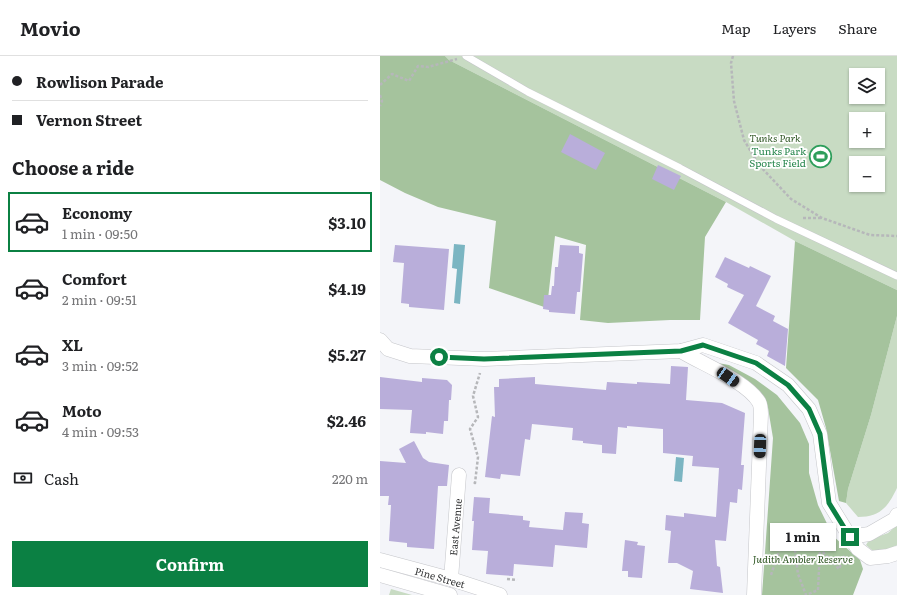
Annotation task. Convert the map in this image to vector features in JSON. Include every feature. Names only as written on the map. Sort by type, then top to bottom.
[{"type":"street","points":[[380,340],[388,349],[410,356],[484,359],[681,351],[703,345],[756,363],[788,385],[809,409],[820,434],[829,503],[858,549],[870,558],[888,556],[897,553]]},
{"type":"street","points":[[681,351],[717,370],[752,393],[760,404],[761,414],[754,591]]},
{"type":"street","name":"East Avenue","points":[[451,579],[459,475]]},
{"type":"street","points":[[850,537],[869,534],[895,519],[897,515]]},
{"type":"street","name":"Pine Street","points":[[380,560],[451,579],[500,595]]},
{"type":"street","name":"Pine Street","points":[[380,575],[450,595]]},
{"type":"lane","points":[[466,56],[528,92],[680,168],[776,219],[897,276]]},
{"type":"path","points":[[380,85],[392,74],[409,81],[418,66],[428,67],[466,56]]},
{"type":"path","points":[[733,56],[731,63],[734,101],[744,140],[759,165],[791,199],[822,218],[870,235],[897,236]]},
{"type":"path","points":[[380,95],[382,101],[380,106]]},
{"type":"path","points":[[475,483],[478,457],[470,429],[478,417],[473,396],[484,359]]},
{"type":"path","points":[[754,591],[771,576],[784,536],[794,535],[798,574],[806,595],[818,590],[820,549],[839,569]]},
{"type":"path","points":[[507,579],[517,580]]},
{"type":"green space","points":[[380,56],[445,56],[449,60],[726,202],[705,237],[700,320],[608,323],[580,320],[586,245],[555,236],[547,308],[489,288],[496,221],[438,207],[405,193],[380,180]]},
{"type":"green space","name":"Tunks Park","points":[[445,56],[897,56],[897,290],[795,241],[726,202],[449,60]]},
{"type":"green space","points":[[795,241],[897,290],[897,316],[871,415],[848,489],[846,503],[839,501],[826,428],[818,400],[786,368]]},
{"type":"green space","points":[[897,316],[897,488],[887,506],[878,513],[866,517],[858,517],[846,503],[848,489],[871,415]]},
{"type":"green space","name":"Judith Ambler Reserve","points":[[712,362],[729,365],[755,379],[777,395],[800,423],[809,444],[809,473],[818,505],[833,536],[860,560],[863,569],[853,595],[762,595],[773,438],[768,408]]},
{"type":"green space","points":[[897,525],[897,545],[891,549],[873,551],[866,545],[869,540],[888,533]]},
{"type":"green space","points":[[391,589],[412,595],[389,595]]},
{"type":"water","points":[[454,244],[465,245],[460,304],[454,303],[457,269],[452,268]]},
{"type":"water","points":[[676,457],[684,458],[682,482],[674,481]]},
{"type":"building","points":[[570,134],[605,153],[596,170],[561,152]]},
{"type":"building","points":[[658,165],[681,176],[674,190],[652,179]]},
{"type":"building","points":[[395,245],[449,249],[444,310],[409,307],[409,304],[401,303],[404,263],[393,262]]},
{"type":"building","points":[[560,245],[579,246],[579,253],[583,254],[580,292],[577,292],[575,314],[549,312],[549,310],[543,309],[544,295],[551,295],[552,286],[554,286],[555,267],[558,267]]},
{"type":"building","points":[[725,257],[749,268],[750,266],[771,276],[756,306],[775,316],[773,321],[788,329],[785,366],[767,356],[769,351],[756,344],[758,340],[728,323],[744,295],[727,287],[728,284],[715,277]]},
{"type":"building","points":[[671,366],[688,367],[686,400],[722,403],[745,413],[741,465],[744,465],[742,490],[738,489],[737,503],[730,502],[726,541],[715,540],[717,566],[720,567],[723,593],[690,589],[693,571],[677,563],[668,563],[671,531],[665,530],[666,515],[684,517],[684,513],[716,517],[719,468],[692,466],[693,456],[663,453],[663,429],[627,426],[627,428],[618,427],[616,454],[602,453],[602,445],[572,440],[573,428],[532,424],[530,440],[525,439],[520,476],[501,474],[500,479],[485,477],[492,416],[495,417],[494,387],[499,387],[499,379],[535,377],[535,384],[606,390],[607,382],[670,384]]},
{"type":"building","points":[[380,377],[422,382],[422,378],[447,380],[452,385],[451,400],[449,400],[448,421],[444,421],[443,434],[426,432],[426,434],[410,433],[412,410],[380,409]]},
{"type":"building","points":[[414,441],[423,458],[429,462],[449,465],[447,486],[438,486],[434,549],[407,547],[407,543],[389,541],[391,505],[388,505],[389,496],[380,496],[380,461],[406,463],[399,449]]},
{"type":"building","points":[[474,497],[490,498],[489,513],[523,516],[523,520],[530,521],[529,527],[563,530],[565,512],[583,513],[582,523],[589,524],[587,548],[555,545],[553,567],[514,564],[513,576],[486,574],[488,551],[472,550]]},
{"type":"building","points":[[625,540],[638,542],[637,545],[645,546],[642,578],[628,577],[628,571],[622,571]]},
{"type":"place","name":"Tunks Park Sports Field","points":[[821,156]]},
{"type":"route","points":[[439,357],[484,359],[681,351],[703,345],[756,363],[788,385],[809,409],[820,434],[829,503],[850,537]]}]
